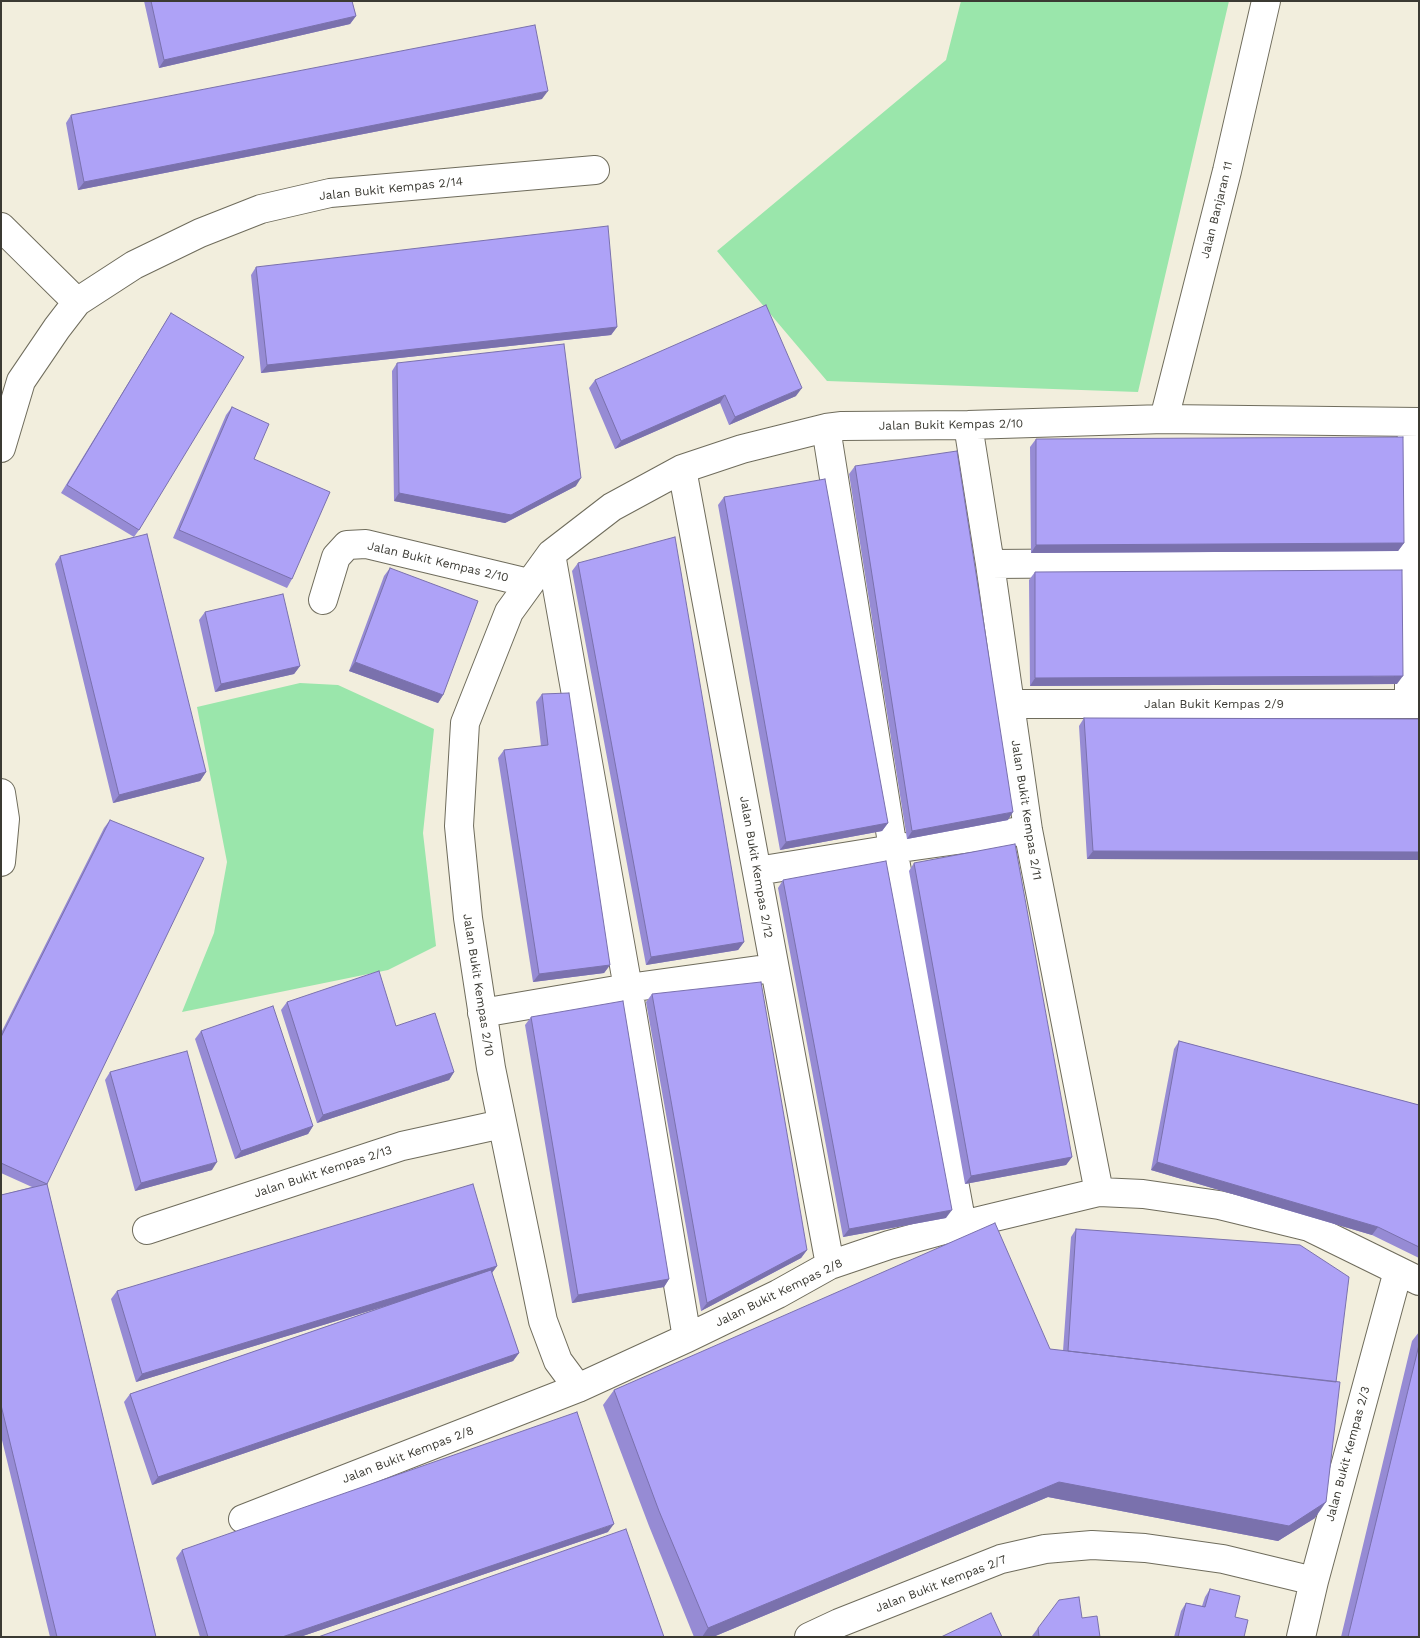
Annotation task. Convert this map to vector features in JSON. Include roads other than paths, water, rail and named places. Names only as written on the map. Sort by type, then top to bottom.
[{"type":"street","name":"Jalan Banjaran 11","points":[[1164,419],[1227,172],[1266,1]]},
{"type":"street","name":"Jalan Bukit Kempas 2/14","points":[[1,448],[21,381],[77,302],[134,265],[200,234],[261,209],[330,193],[596,170]]},
{"type":"street","points":[[1,227],[77,302]]},
{"type":"street","name":"Jalan Bukit Kempas 2/10","points":[[578,1388],[558,1361],[543,1322],[502,1124],[482,1013],[468,918],[459,826],[465,723],[509,612],[551,554],[612,507],[682,469],[742,449],[826,428],[842,426],[968,425],[1164,419],[1416,422]]},
{"type":"street","points":[[1414,704],[1416,422]]},
{"type":"street","name":"Jalan Bukit Kempas 2/11","points":[[968,425],[1028,830],[1099,1192]]},
{"type":"street","points":[[826,428],[893,848],[962,1225]]},
{"type":"street","name":"Jalan Bukit Kempas 2/12","points":[[682,469],[757,871],[773,968],[830,1265]]},
{"type":"street","name":"Jalan Bukit Kempas 2/10","points":[[323,600],[336,557],[347,545],[366,544],[529,583]]},
{"type":"street","points":[[551,554],[688,1338]]},
{"type":"street","points":[[990,564],[1414,561]]},
{"type":"street","name":"Jalan Bukit Kempas 2/9","points":[[1010,704],[1414,704]]},
{"type":"street","points":[[1,793],[5,820],[1,862]]},
{"type":"street","points":[[757,871],[893,848],[1028,830]]},
{"type":"street","points":[[482,1013],[628,988],[773,968]]},
{"type":"street","name":"Jalan Bukit Kempas 2/13","points":[[147,1230],[402,1146],[502,1124]]},
{"type":"street","name":"Jalan Bukit Kempas 2/8","points":[[243,1520],[578,1388],[688,1338],[778,1294],[830,1265],[962,1225],[1099,1192],[1144,1194],[1219,1206],[1309,1227],[1408,1276]]},
{"type":"street","name":"Jalan Bukit Kempas 2/3","points":[[1301,1637],[1314,1581],[1408,1276]]},
{"type":"street","name":"Jalan Bukit Kempas 2/7","points":[[809,1637],[839,1623],[1001,1559],[1045,1549],[1092,1545],[1145,1548],[1223,1559],[1314,1581]]}]
